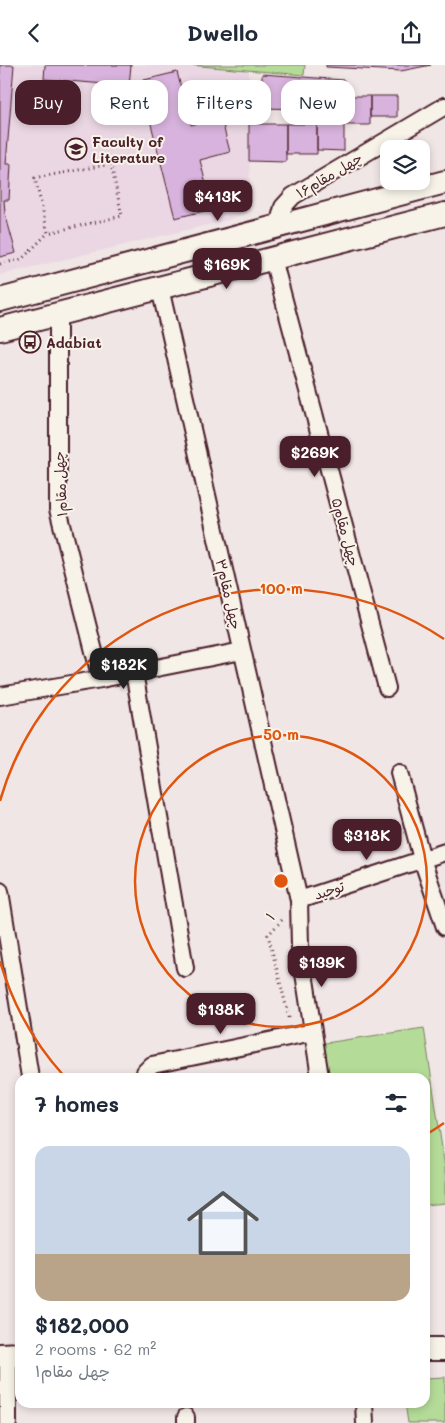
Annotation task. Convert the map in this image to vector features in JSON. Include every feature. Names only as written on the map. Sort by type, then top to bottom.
[{"type":"main road","points":[[445,181],[5,298],[8,327],[445,215]]},
{"type":"main road","points":[[430,1349],[445,1349]]},
{"type":"street","name":"چهل مقام۱۶","points":[[278,226],[283,207],[293,196],[445,106]]},
{"type":"street","name":"چهل مقام۵","points":[[273,259],[387,688]]},
{"type":"street","name":"چهل مقام۳","points":[[160,288],[298,900],[300,947],[319,1073]]},
{"type":"street","name":"چهل مقام۱","points":[[58,314],[58,509],[101,679]]},
{"type":"street","points":[[0,696],[101,679],[242,651]]},
{"type":"street","points":[[134,672],[185,967]]},
{"type":"street","points":[[399,773],[422,859],[445,927]]},
{"type":"street","name":"توحید","points":[[298,900],[445,852]]},
{"type":"street","points":[[0,891],[29,1073]]},
{"type":"street","points":[[146,1073],[152,1065],[313,1032]]},
{"type":"street","points":[[8,1423],[10,1355]]},
{"type":"street","points":[[364,1408],[365,1423]]},
{"type":"path","points":[[0,264],[22,259],[48,233],[122,216],[111,164],[35,178],[48,233]]},
{"type":"path","name":"۱","points":[[294,1036],[268,935],[298,900]]},
{"type":"shaded area","name":"Faculty of Literature","points":[[0,65],[189,65],[249,70],[249,80],[178,80],[178,125],[249,125],[250,211],[228,220],[0,275]]},
{"type":"green space","points":[[189,65],[305,65],[304,75]]},
{"type":"green space","points":[[424,1028],[445,1168],[445,1203],[430,1204],[430,1073],[323,1073],[319,1044]]},
{"type":"green space","points":[[445,1377],[445,1423],[408,1423],[406,1408],[430,1408],[430,1378]]},
{"type":"building","points":[[0,65],[14,65],[6,164],[11,164],[9,200],[4,200],[5,213],[16,253],[0,257]]},
{"type":"building","points":[[45,65],[131,65],[130,80],[91,80],[91,83],[81,82],[81,80],[44,79]]},
{"type":"building","points":[[326,65],[431,65],[401,71],[326,67]]},
{"type":"building","points":[[177,72],[179,80],[178,125],[223,125],[230,152],[200,160],[212,209],[175,218],[151,125],[168,125],[168,80],[144,80]]},
{"type":"building","points":[[262,74],[344,80],[281,80],[281,108],[271,108],[271,80],[262,80]]},
{"type":"building","points":[[355,96],[370,96],[370,125],[355,125]]},
{"type":"building","points":[[370,96],[397,96],[397,117],[370,117]]},
{"type":"building","points":[[249,125],[286,125],[286,162],[249,161]]},
{"type":"building","points":[[286,125],[317,125],[317,154],[286,154]]},
{"type":"building","points":[[317,125],[344,125],[344,151],[317,150]]},
{"type":"place","name":"Faculty of Literature","points":[[76,149]]},
{"type":"place","name":"Adabiat","points":[[30,342]]}]
